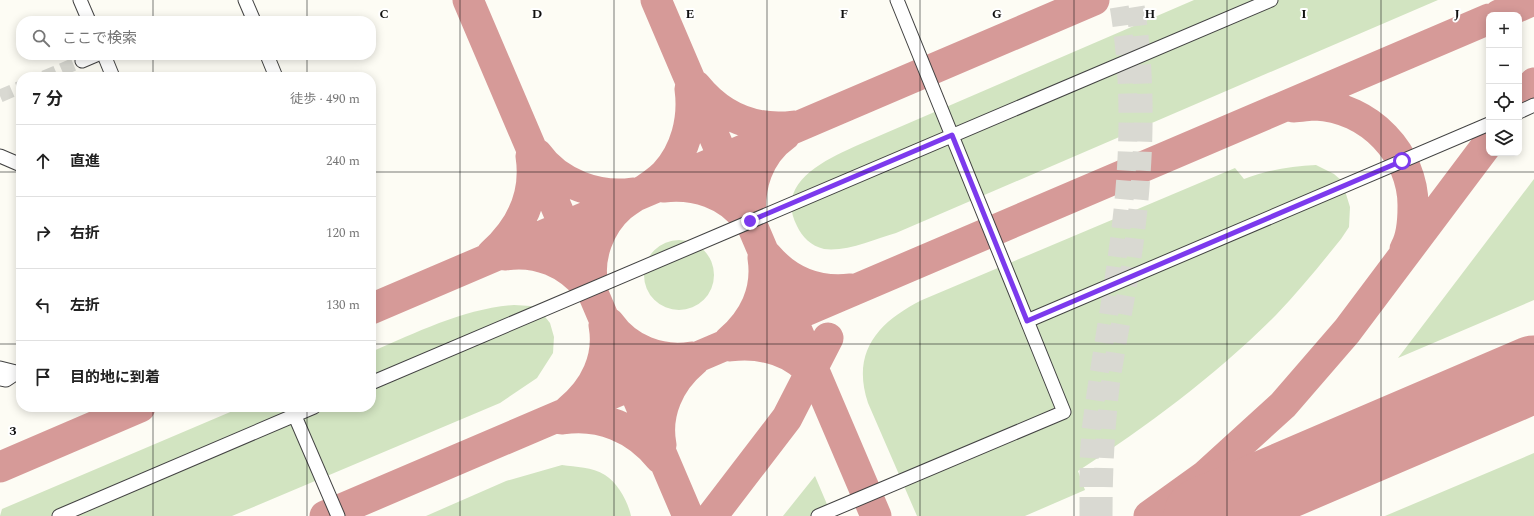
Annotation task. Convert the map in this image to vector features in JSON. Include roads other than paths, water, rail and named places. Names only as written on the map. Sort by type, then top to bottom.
[{"type":"lane","points":[[80,0],[87,16]]},
{"type":"lane","points":[[245,0],[252,16]]},
{"type":"lane","points":[[818,516],[1064,412],[897,0]]},
{"type":"lane","points":[[376,381],[1271,0]]},
{"type":"lane","points":[[106,60],[111,72]]},
{"type":"lane","points":[[269,60],[274,72]]},
{"type":"lane","points":[[1522,111],[1534,105]]},
{"type":"lane","points":[[1027,321],[1486,125]]},
{"type":"lane","points":[[0,156],[16,163]]},
{"type":"lane","points":[[0,368],[16,371]]},
{"type":"lane","points":[[0,379],[6,380],[16,373]]},
{"type":"lane","points":[[59,516],[291,412]]},
{"type":"lane","points":[[293,412],[338,516]]},
{"type":"tunnel","points":[[1089,516],[1089,460],[1091,431],[1117,260],[1126,177],[1128,118],[1126,59],[1118,0]]},
{"type":"tunnel","points":[[1103,516],[1103,484],[1110,387],[1132,254],[1143,147],[1143,88],[1134,0]]},
{"type":"tunnel","points":[[56,72],[82,61]]},
{"type":"tunnel","points":[[0,96],[16,89]]}]
